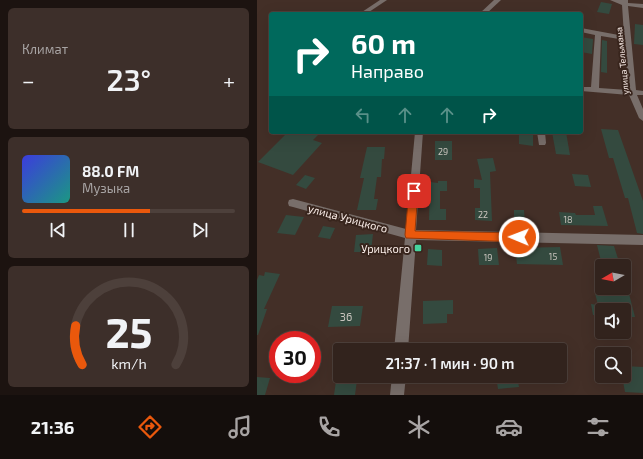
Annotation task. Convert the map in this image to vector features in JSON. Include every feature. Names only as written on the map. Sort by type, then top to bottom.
[{"type":"street","points":[[365,12],[384,0]]},
{"type":"street","points":[[485,12],[498,0]]},
{"type":"street","points":[[613,0],[643,6]]},
{"type":"street","name":"улица Тельмана","points":[[625,2],[632,93],[643,118]]},
{"type":"street","points":[[583,30],[628,39]]},
{"type":"street","points":[[595,90],[598,33]]},
{"type":"street","points":[[583,89],[643,93]]},
{"type":"street","points":[[402,343],[419,134]]},
{"type":"street","points":[[541,134],[542,143]]},
{"type":"street","name":"улица Урицкого","points":[[293,203],[410,235],[643,240]]},
{"type":"street","points":[[397,395],[398,383]]},
{"type":"building","points":[[601,2],[612,4],[609,14],[597,12]]},
{"type":"building","points":[[635,24],[643,25],[643,45],[634,44]]},
{"type":"building","points":[[583,37],[593,39],[592,54],[583,52]]},
{"type":"building","points":[[602,40],[607,41],[607,73],[601,72]]},
{"type":"building","points":[[601,129],[618,130],[643,201],[643,234],[637,233],[628,198],[625,198],[613,158],[609,158]]},
{"type":"building","points":[[286,134],[319,134],[313,140],[322,143],[293,175],[258,162]]},
{"type":"building","points":[[519,134],[533,134],[533,146],[519,144]]},
{"type":"building","points":[[552,134],[566,134],[570,155],[556,154]]},
{"type":"building","points":[[435,141],[452,141],[452,160],[435,160]]},
{"type":"building","points":[[367,147],[385,147],[384,159],[382,159],[381,177],[377,177],[374,199],[378,199],[376,210],[357,210],[364,178],[360,178]]},
{"type":"building","points":[[493,158],[496,171],[490,172],[492,221],[475,220],[475,208],[480,208],[480,188],[474,188],[474,179],[482,180],[477,159]]},
{"type":"building","points":[[572,174],[588,175],[591,187],[575,186]]},
{"type":"building","points":[[305,175],[315,178],[306,189],[296,185]]},
{"type":"building","points":[[438,181],[447,181],[447,191],[440,191],[440,209],[446,209],[446,220],[429,220],[430,182],[438,183]]},
{"type":"building","points":[[593,206],[602,206],[608,226],[561,225],[559,212],[575,213],[576,215],[595,215]]},
{"type":"building","points":[[514,210],[524,210],[525,224],[514,223]]},
{"type":"building","points":[[286,215],[304,217],[295,235],[277,233]]},
{"type":"building","points":[[323,226],[335,228],[330,239],[318,237]]},
{"type":"building","points":[[373,234],[371,252],[354,252],[356,235]]},
{"type":"building","points":[[597,245],[614,246],[618,259],[600,259]]},
{"type":"building","points":[[560,247],[563,265],[517,264],[515,248]]},
{"type":"building","points":[[497,248],[499,265],[479,265],[478,249]]},
{"type":"building","points":[[428,249],[442,250],[442,266],[427,265]]},
{"type":"building","points":[[265,272],[280,274],[264,309],[267,309],[257,335],[257,280],[259,275],[264,276]]},
{"type":"building","points":[[596,295],[629,295],[635,317],[631,317],[631,303],[598,303]]},
{"type":"building","points":[[453,300],[453,314],[447,314],[447,323],[423,324],[423,301]]},
{"type":"building","points":[[591,304],[595,305],[595,315],[593,315]]},
{"type":"building","points":[[332,306],[363,306],[360,326],[328,327]]},
{"type":"building","points":[[631,366],[643,367],[643,393],[625,392],[623,383],[631,383]]},
{"type":"building","points":[[257,377],[269,378],[265,395],[257,395]]},
{"type":"building","points":[[336,383],[357,383],[355,395],[334,395]]},
{"type":"building","points":[[497,383],[518,383],[519,387],[498,389]]},
{"type":"place","name":"Урицкого","points":[[418,248]]},
{"type":"route","points":[[414,191],[410,235],[519,237]]}]
